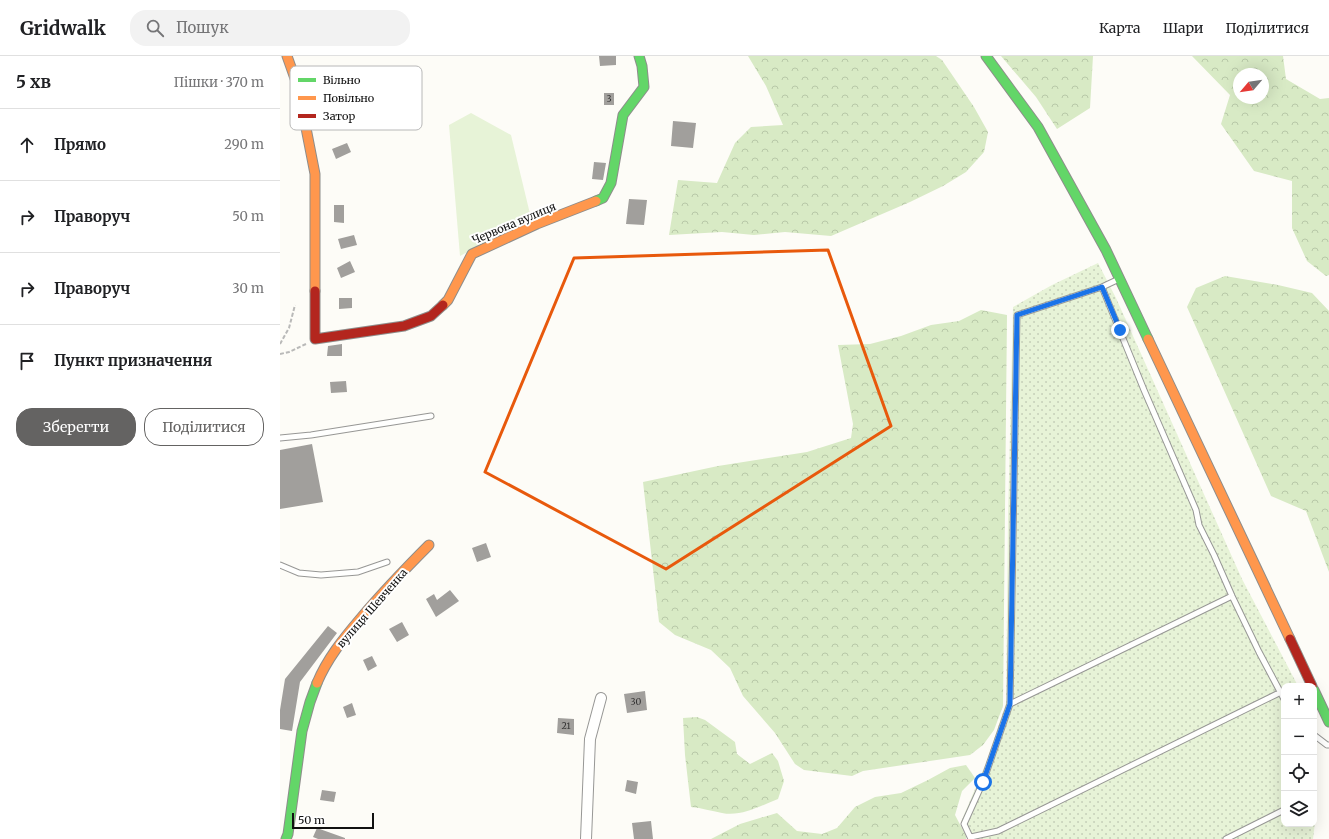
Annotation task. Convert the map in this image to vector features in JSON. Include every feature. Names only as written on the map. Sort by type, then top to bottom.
[{"type":"street","points":[[288,56],[291,66]]},
{"type":"street","name":"Червона вулиця","points":[[315,338],[404,326],[431,316],[448,300],[472,254],[537,224],[589,205],[603,198],[611,183],[623,115],[644,87],[642,66],[639,56]]},
{"type":"street","points":[[986,56],[1038,127],[1106,250],[1311,683]]},
{"type":"street","points":[[306,130],[315,174],[315,338]]},
{"type":"street","name":"вулиця Шевченка","points":[[286,839],[288,834],[302,731],[310,702],[321,674],[345,637],[386,588],[429,545]]},
{"type":"street","points":[[1317,696],[1329,722]]},
{"type":"street","points":[[586,839],[590,739],[601,698]]},
{"type":"lane","points":[[1120,279],[1102,287],[1017,315],[1010,704],[983,782],[964,824],[971,838],[998,831],[1277,694]]},
{"type":"lane","points":[[1102,287],[1144,390],[1196,510],[1199,525],[1232,596],[1281,693]]},
{"type":"lane","points":[[280,438],[311,435],[431,416]]},
{"type":"lane","points":[[280,565],[299,573],[321,576],[358,572],[387,562]]},
{"type":"lane","points":[[1010,704],[1232,596]]},
{"type":"lane","points":[[1317,737],[1329,745]]},
{"type":"lane","points":[[1226,839],[1281,812]]},
{"type":"path","points":[[280,344],[289,328],[295,306]]},
{"type":"path","points":[[280,354],[289,352],[315,338]]},
{"type":"highlighted area","points":[[828,250],[891,426],[666,569],[485,472],[574,258]]},
{"type":"green space","points":[[748,56],[936,56],[942,60],[974,107],[988,132],[984,152],[966,172],[943,186],[831,236],[785,232],[754,235],[722,232],[669,235],[678,180],[717,183],[735,143],[751,127],[783,125],[766,86]]},
{"type":"green space","points":[[1001,56],[1093,56],[1090,108],[1057,129],[1036,97]]},
{"type":"green space","points":[[1192,56],[1283,56],[1286,79],[1320,99],[1329,98],[1329,275],[1326,276],[1307,261],[1292,228],[1292,181],[1254,171],[1221,124],[1230,95]]},
{"type":"green space","points":[[471,113],[511,135],[531,218],[460,256],[449,125]]},
{"type":"green space","points":[[1098,263],[1116,298],[1242,579],[1296,683],[1281,683],[1281,827],[1314,827],[1313,839],[969,839],[961,822],[986,763],[1006,703],[1008,516],[1013,307],[1052,285]]},
{"type":"green space","points":[[1225,276],[1278,285],[1312,293],[1329,311],[1329,572],[1306,511],[1271,496],[1187,307],[1196,288]]},
{"type":"green space","points":[[981,310],[1007,315],[1003,706],[994,730],[983,745],[970,755],[863,771],[852,776],[804,770],[795,764],[775,733],[743,696],[730,668],[711,650],[675,635],[659,622],[643,482],[718,466],[807,452],[851,438],[853,424],[838,345],[870,344],[901,336],[931,325],[959,321]]},
{"type":"green space","points":[[697,717],[705,720],[735,742],[737,754],[750,764],[772,753],[778,761],[784,781],[778,799],[750,810],[729,814],[691,807],[685,755],[683,718]]},
{"type":"green space","points":[[966,765],[975,778],[962,791],[955,815],[966,836],[966,839],[711,839],[740,824],[777,813],[797,831],[822,834],[837,828],[855,807],[875,797],[901,793],[950,768]]},
{"type":"building","points":[[599,56],[616,56],[616,65],[600,66]]},
{"type":"building","points":[[604,93],[614,93],[614,105],[604,105]]},
{"type":"building","points":[[673,121],[696,123],[693,148],[671,146]]},
{"type":"building","points":[[347,143],[351,152],[336,159],[332,149]]},
{"type":"building","points":[[594,162],[606,163],[603,180],[592,179]]},
{"type":"building","points":[[629,199],[647,200],[644,225],[626,224]]},
{"type":"building","points":[[334,205],[344,205],[344,223],[334,222]]},
{"type":"building","points":[[354,235],[357,245],[341,249],[338,239]]},
{"type":"building","points":[[350,261],[355,272],[341,278],[337,268]]},
{"type":"building","points":[[339,298],[352,298],[352,308],[339,309]]},
{"type":"building","points":[[342,344],[342,356],[327,356],[328,346]]},
{"type":"building","points":[[346,381],[347,392],[331,393],[330,382]]},
{"type":"building","points":[[312,444],[323,502],[280,509],[280,450]]},
{"type":"building","points":[[486,543],[491,557],[477,562],[472,548]]},
{"type":"building","points":[[450,590],[459,601],[436,617],[426,599],[434,594],[437,600]]},
{"type":"building","points":[[402,622],[409,635],[397,642],[389,629]]},
{"type":"building","points":[[328,626],[337,633],[300,682],[292,731],[280,729],[280,710],[285,679]]},
{"type":"building","points":[[372,656],[377,666],[368,671],[363,660]]},
{"type":"building","points":[[645,691],[647,710],[627,713],[624,694]]},
{"type":"building","points":[[352,703],[356,715],[347,718],[343,707]]},
{"type":"building","points":[[558,718],[574,719],[574,735],[557,733]]},
{"type":"building","points":[[627,780],[638,782],[636,794],[625,791]]},
{"type":"building","points":[[322,790],[336,792],[334,802],[320,800]]},
{"type":"building","points":[[651,821],[653,839],[634,839],[632,823]]},
{"type":"building","points":[[317,828],[345,839],[318,839],[313,837]]},
{"type":"traffic: fast","points":[[596,201],[603,198],[611,183],[623,115],[644,87],[642,66],[639,56]]},
{"type":"traffic: fast","points":[[986,56],[1038,127],[1106,250],[1148,339]]},
{"type":"traffic: fast","points":[[286,839],[288,834],[302,731],[317,683]]},
{"type":"traffic: fast","points":[[1317,696],[1329,722]]},
{"type":"traffic: slow","points":[[287,56],[291,66]]},
{"type":"traffic: slow","points":[[306,130],[315,174],[315,291]]},
{"type":"traffic: slow","points":[[443,305],[448,300],[472,254],[537,224],[596,201]]},
{"type":"traffic: slow","points":[[1148,339],[1290,639]]},
{"type":"traffic: slow","points":[[317,683],[331,657],[368,609],[429,545]]},
{"type":"traffic: jam","points":[[315,291],[315,339],[404,326],[431,316],[443,305]]},
{"type":"traffic: jam","points":[[1290,639],[1311,683]]},
{"type":"route","points":[[983,782],[1010,704],[1017,315],[1102,287],[1120,330]]}]
